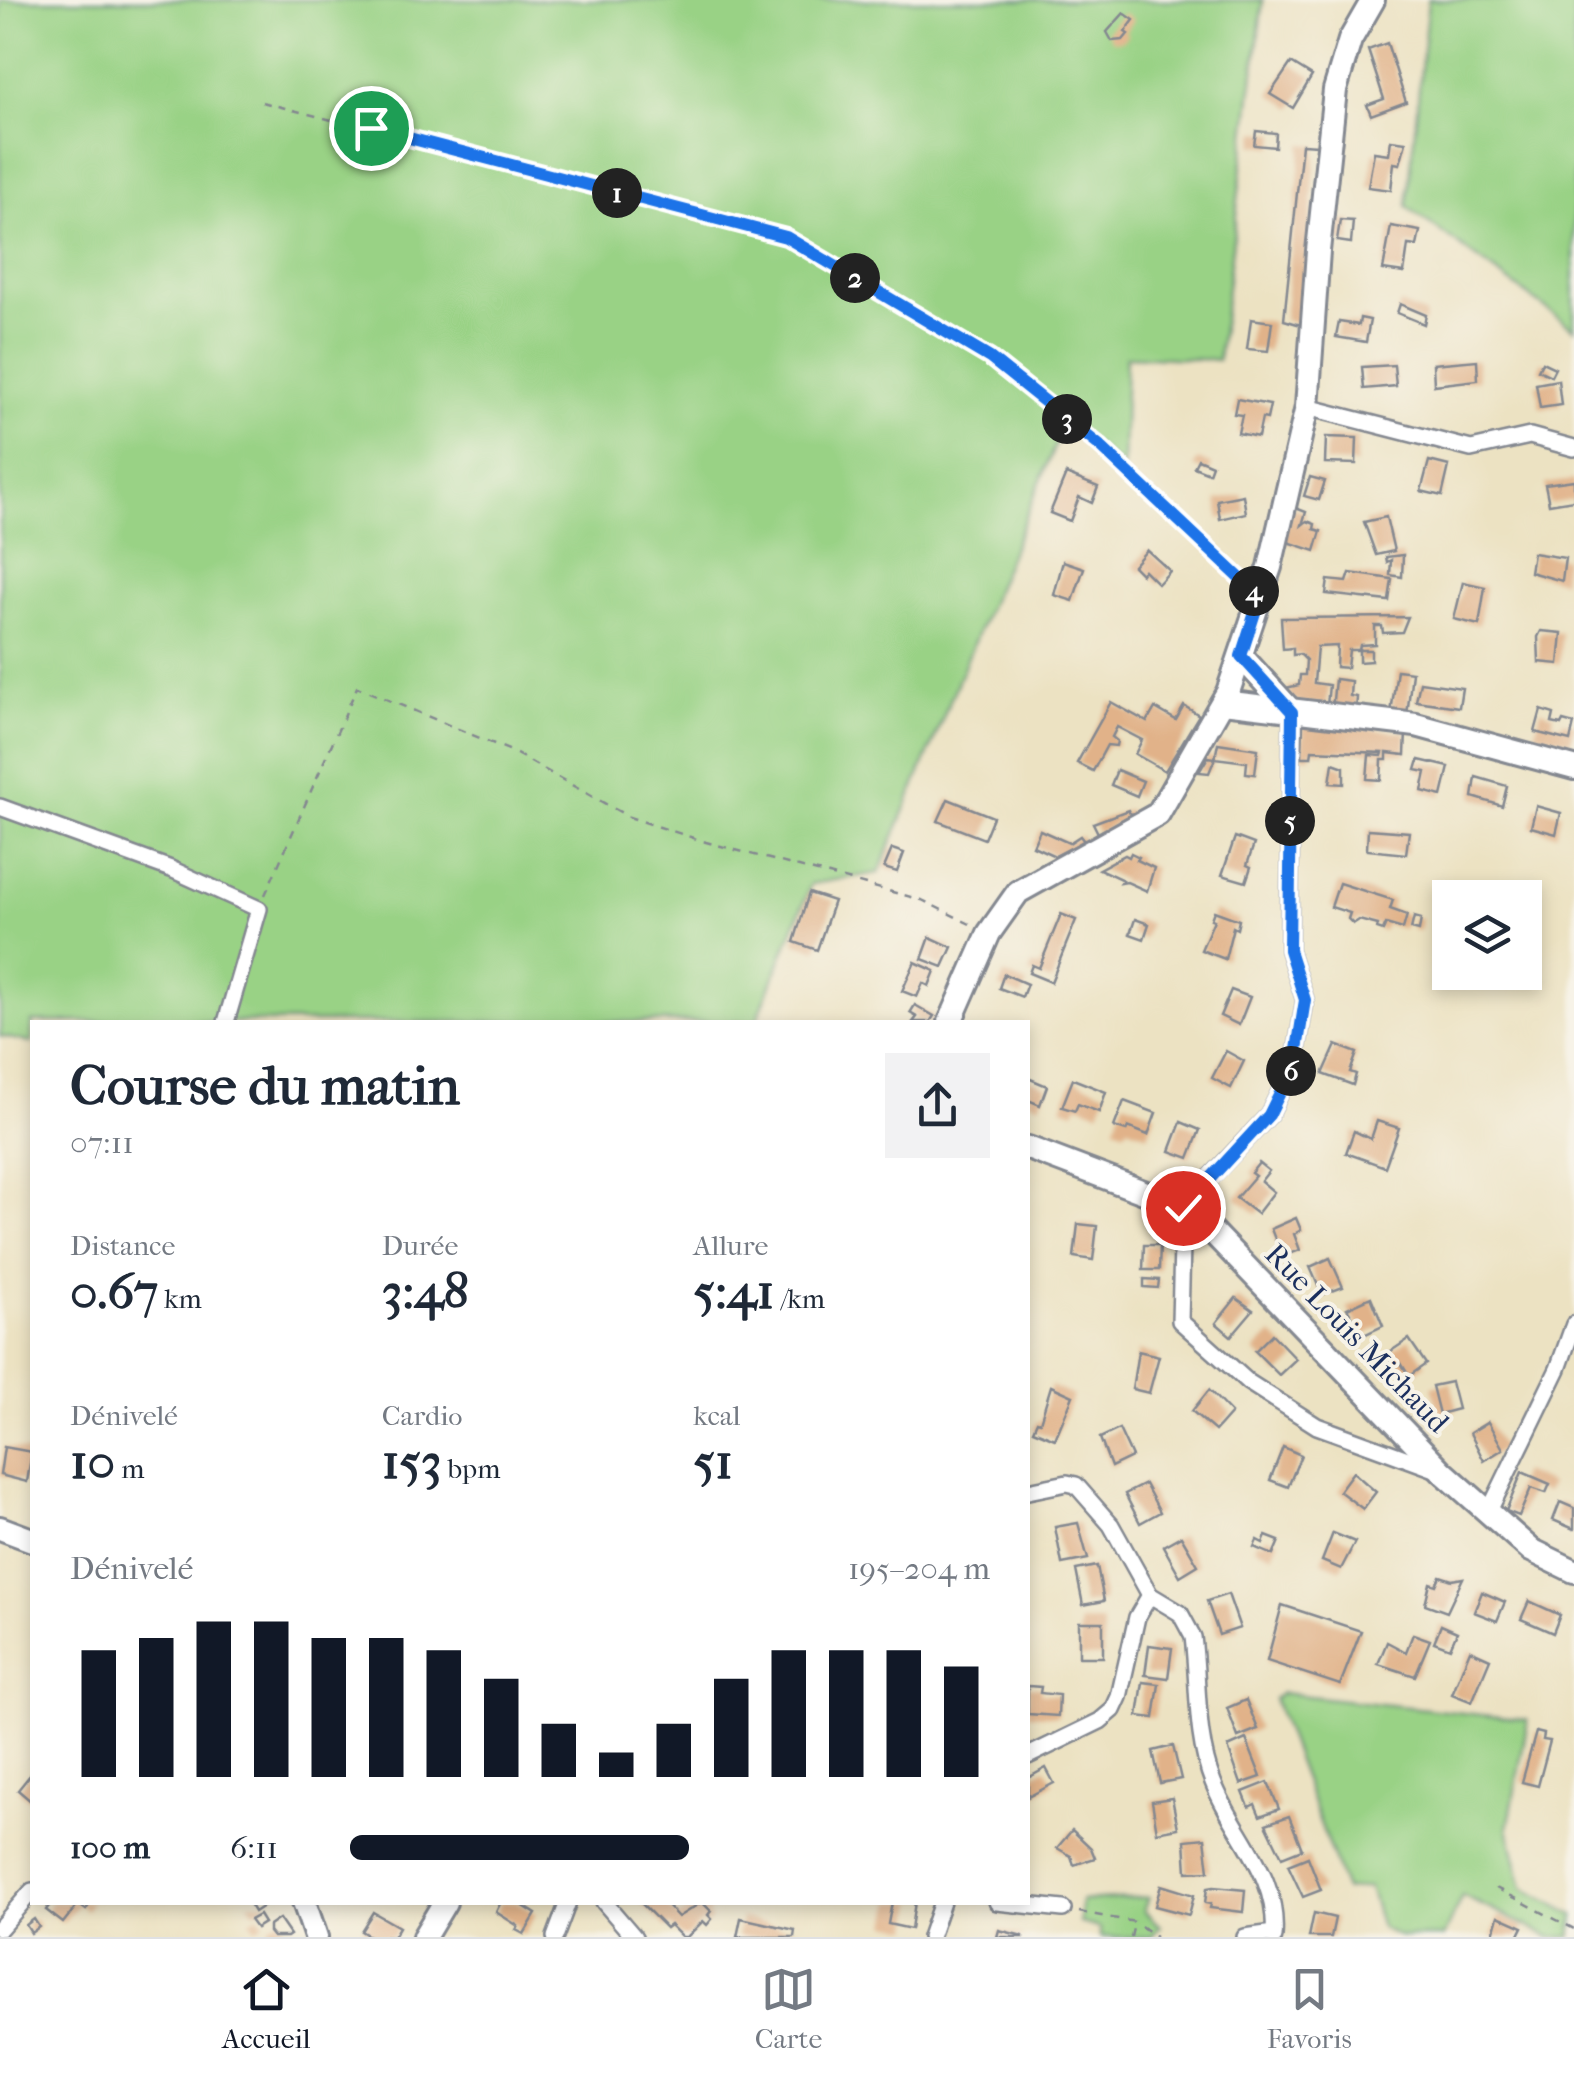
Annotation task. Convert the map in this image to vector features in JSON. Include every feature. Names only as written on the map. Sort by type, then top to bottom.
[{"type":"street","points":[[951,1020],[990,933],[1018,892],[1158,814],[1222,702],[1270,567],[1308,407],[1318,250],[1335,90],[1350,40],[1373,0]]},
{"type":"street","points":[[1308,407],[1471,449],[1530,436],[1574,448]]},
{"type":"street","points":[[1241,656],[1292,712],[1289,950],[1305,1000],[1295,1062],[1269,1115],[1183,1208],[1180,1322],[1248,1382],[1318,1426],[1443,1472]]},
{"type":"street","points":[[1222,702],[1416,725],[1574,768]]},
{"type":"street","points":[[0,806],[172,870],[259,909],[227,1020]]},
{"type":"street","name":"Rue Louis Michaud","points":[[1030,1149],[1198,1217],[1443,1472],[1531,1550],[1574,1571]]},
{"type":"street","points":[[1488,1513],[1558,1369],[1574,1324]]},
{"type":"street","points":[[1030,1490],[1067,1483],[1086,1493],[1110,1525],[1150,1595],[1180,1613],[1193,1637],[1202,1736],[1212,1781],[1270,1887],[1274,1935],[1246,1937]]},
{"type":"street","points":[[0,1528],[30,1539]]},
{"type":"street","points":[[1030,1755],[1100,1721],[1113,1710],[1138,1617],[1150,1595]]},
{"type":"street","points":[[16,1937],[3,1925],[30,1892]]},
{"type":"street","points":[[305,1905],[316,1937]]},
{"type":"street","points":[[424,1937],[443,1905]]},
{"type":"street","points":[[556,1937],[567,1905]]},
{"type":"street","points":[[607,1905],[634,1937]]},
{"type":"street","points":[[930,1937],[941,1905]]},
{"type":"street","points":[[1025,1905],[1063,1909]]},
{"type":"path","points":[[262,102],[786,237],[990,358],[1100,446],[1260,597]]},
{"type":"path","points":[[259,909],[357,688],[511,750],[629,817],[706,842],[922,900],[990,933]]},
{"type":"path","points":[[1496,1888],[1574,1929]]},
{"type":"path","points":[[1063,1909],[1134,1922],[1156,1937]]},
{"type":"path","points":[[1131,1937],[1134,1922]]},
{"type":"green space","points":[[0,0],[1263,0],[1218,360],[1126,356],[1123,467],[1065,421],[879,873],[811,884],[757,1020],[30,1020],[30,1043],[0,1036]]},
{"type":"green space","points":[[1428,0],[1574,0],[1574,329],[1407,207]]},
{"type":"green space","points":[[1281,1693],[1528,1720],[1508,1828],[1523,1888],[1574,1915],[1571,1937],[1550,1937],[1462,1896],[1443,1937],[1401,1937],[1381,1928],[1369,1887],[1345,1890],[1274,1699]]},
{"type":"green space","points":[[1149,1897],[1144,1911],[1160,1926],[1151,1937],[1100,1937],[1100,1928],[1080,1923],[1081,1901]]},
{"type":"building","points":[[1124,13],[1134,20],[1125,32],[1128,34],[1123,40],[1112,41],[1107,32]]},
{"type":"building","points":[[1387,43],[1406,102],[1371,115],[1367,105],[1384,99],[1368,50]]},
{"type":"building","points":[[1291,63],[1312,76],[1293,108],[1270,94]]},
{"type":"building","points":[[1256,131],[1276,133],[1275,147],[1254,145]]},
{"type":"building","points":[[1391,140],[1406,142],[1400,164],[1394,163],[1391,190],[1368,187],[1374,152],[1389,154]]},
{"type":"building","points":[[1302,144],[1317,145],[1301,325],[1284,320]]},
{"type":"building","points":[[1340,220],[1353,221],[1351,243],[1337,241]]},
{"type":"building","points":[[1391,226],[1420,231],[1417,246],[1408,245],[1404,273],[1383,270]]},
{"type":"building","points":[[1400,304],[1426,315],[1424,324],[1397,313]]},
{"type":"building","points":[[1360,318],[1370,320],[1366,342],[1336,337],[1339,322],[1359,325]]},
{"type":"building","points":[[1251,319],[1272,322],[1268,351],[1247,349]]},
{"type":"building","points":[[1477,360],[1478,380],[1434,385],[1433,364]]},
{"type":"building","points":[[1542,362],[1555,368],[1551,376],[1538,370]]},
{"type":"building","points":[[1394,365],[1396,386],[1364,389],[1362,367]]},
{"type":"building","points":[[1558,380],[1561,405],[1540,408],[1536,384]]},
{"type":"building","points":[[1237,399],[1270,405],[1258,437],[1238,433],[1242,415],[1234,414]]},
{"type":"building","points":[[1326,437],[1357,438],[1356,464],[1325,463]]},
{"type":"building","points":[[1198,459],[1212,465],[1209,473],[1194,467]]},
{"type":"building","points":[[1429,461],[1449,466],[1442,496],[1421,491]]},
{"type":"building","points":[[1066,474],[1098,487],[1092,503],[1079,497],[1070,521],[1050,513]]},
{"type":"building","points":[[1310,477],[1325,481],[1319,500],[1304,496]]},
{"type":"building","points":[[1574,480],[1574,500],[1549,504],[1545,484]]},
{"type":"building","points":[[1243,495],[1246,513],[1220,519],[1217,500]]},
{"type":"building","points":[[1293,507],[1306,512],[1302,525],[1307,521],[1321,531],[1315,551],[1282,540]]},
{"type":"building","points":[[1386,517],[1394,551],[1376,555],[1364,522]]},
{"type":"building","points":[[1147,550],[1170,571],[1158,584],[1144,570],[1141,574],[1133,566]]},
{"type":"building","points":[[1533,553],[1565,558],[1562,581],[1530,572]]},
{"type":"building","points":[[1403,555],[1402,577],[1390,575],[1391,560],[1387,562],[1386,557]]},
{"type":"building","points":[[1063,561],[1084,568],[1073,601],[1054,595]]},
{"type":"building","points":[[1350,573],[1392,579],[1389,601],[1326,594],[1328,580],[1347,582]]},
{"type":"building","points":[[1463,582],[1485,587],[1479,625],[1454,619]]},
{"type":"building","points":[[1408,617],[1402,632],[1383,633],[1382,626],[1375,626],[1375,644],[1349,650],[1347,668],[1336,667],[1337,646],[1317,647],[1314,683],[1329,685],[1327,705],[1299,703],[1288,696],[1291,693],[1286,688],[1299,685],[1300,675],[1305,675],[1306,660],[1300,654],[1293,655],[1293,648],[1283,649],[1281,618]]},
{"type":"building","points":[[1541,631],[1562,633],[1559,664],[1539,662]]},
{"type":"building","points":[[1359,650],[1371,650],[1371,661],[1359,662]]},
{"type":"building","points":[[1397,670],[1412,672],[1407,716],[1391,713]]},
{"type":"building","points":[[1335,679],[1351,681],[1350,696],[1357,697],[1356,711],[1332,711]]},
{"type":"building","points":[[1420,682],[1462,688],[1459,707],[1416,701]]},
{"type":"building","points":[[1111,702],[1147,722],[1155,708],[1176,720],[1184,706],[1199,715],[1165,771],[1135,754],[1142,740],[1117,727],[1112,737],[1116,746],[1107,745],[1093,771],[1077,763]]},
{"type":"building","points":[[1541,710],[1554,714],[1552,723],[1574,724],[1570,741],[1535,732]]},
{"type":"building","points":[[1303,724],[1406,732],[1405,755],[1387,753],[1387,760],[1382,760],[1381,780],[1367,779],[1369,755],[1383,753],[1312,750],[1311,757],[1302,757]]},
{"type":"building","points":[[1218,743],[1258,749],[1255,774],[1246,773],[1247,762],[1215,758]]},
{"type":"building","points":[[1208,757],[1215,758],[1209,773],[1199,772]]},
{"type":"building","points":[[1419,760],[1449,767],[1442,796],[1422,791],[1426,772],[1416,770]]},
{"type":"building","points":[[1333,763],[1344,767],[1344,784],[1330,783]]},
{"type":"building","points":[[1117,770],[1143,781],[1137,796],[1111,785]]},
{"type":"building","points":[[1476,777],[1507,786],[1502,806],[1473,797]]},
{"type":"building","points":[[948,799],[993,817],[984,839],[938,821]]},
{"type":"building","points":[[1536,806],[1561,813],[1556,834],[1531,827]]},
{"type":"building","points":[[1128,810],[1131,816],[1098,833],[1093,823]]},
{"type":"building","points":[[1368,829],[1409,832],[1406,854],[1367,850]]},
{"type":"building","points":[[1040,830],[1069,843],[1080,836],[1084,841],[1055,856],[1033,846]]},
{"type":"building","points":[[1235,837],[1254,844],[1246,882],[1222,875]]},
{"type":"building","points":[[892,849],[904,853],[897,872],[884,868]]},
{"type":"building","points":[[1131,853],[1154,868],[1147,891],[1121,883],[1123,880],[1099,869]]},
{"type":"building","points":[[1339,883],[1393,900],[1390,909],[1407,915],[1403,929],[1386,924],[1383,931],[1377,929],[1378,925],[1359,920],[1353,924],[1348,919],[1350,913],[1331,907]]},
{"type":"building","points":[[809,893],[834,901],[817,950],[794,942]]},
{"type":"building","points":[[1214,911],[1239,920],[1237,929],[1233,927],[1225,959],[1201,950]]},
{"type":"building","points":[[1061,914],[1076,920],[1051,982],[1029,973],[1032,965],[1039,968]]},
{"type":"building","points":[[1414,917],[1421,919],[1419,931],[1411,929]]},
{"type":"building","points":[[1135,919],[1149,924],[1144,939],[1130,934]]},
{"type":"building","points":[[930,937],[952,947],[943,967],[922,959]]},
{"type":"building","points":[[915,962],[935,971],[929,986],[923,983],[917,997],[902,991]]},
{"type":"building","points":[[1004,974],[1027,984],[1022,997],[999,988]]},
{"type":"building","points":[[1231,990],[1250,997],[1239,1025],[1220,1016]]},
{"type":"building","points":[[915,1005],[934,1016],[931,1020],[915,1020],[917,1017],[910,1013]]},
{"type":"building","points":[[1336,1045],[1357,1053],[1350,1072],[1356,1074],[1353,1085],[1323,1074]]},
{"type":"building","points":[[1226,1051],[1244,1061],[1231,1088],[1212,1078]]},
{"type":"building","points":[[1030,1079],[1047,1086],[1040,1105],[1030,1101]]},
{"type":"building","points":[[1073,1079],[1106,1092],[1099,1112],[1078,1104],[1075,1111],[1062,1107]]},
{"type":"building","points":[[1124,1101],[1156,1113],[1148,1135],[1128,1127],[1126,1131],[1114,1127]]},
{"type":"building","points":[[1377,1121],[1399,1128],[1385,1167],[1346,1153],[1354,1131],[1371,1139]]},
{"type":"building","points":[[1181,1122],[1200,1130],[1189,1158],[1170,1151]]},
{"type":"building","points":[[1259,1163],[1269,1171],[1261,1181],[1274,1192],[1257,1214],[1236,1198],[1255,1176],[1251,1173]]},
{"type":"building","points":[[1296,1218],[1301,1230],[1294,1234],[1300,1250],[1282,1257],[1271,1229]]},
{"type":"building","points":[[1078,1224],[1097,1226],[1093,1260],[1074,1257]]},
{"type":"building","points":[[1144,1245],[1160,1245],[1159,1270],[1143,1270]]},
{"type":"building","points":[[1330,1258],[1343,1287],[1322,1295],[1310,1267]]},
{"type":"building","points":[[1144,1279],[1159,1280],[1158,1288],[1144,1287]]},
{"type":"building","points":[[1371,1297],[1383,1326],[1364,1335],[1347,1308]]},
{"type":"building","points":[[1236,1298],[1253,1310],[1231,1336],[1216,1323]]},
{"type":"building","points":[[1272,1334],[1296,1359],[1279,1375],[1255,1351]]},
{"type":"building","points":[[1409,1339],[1426,1364],[1409,1376],[1401,1363],[1393,1368],[1385,1355]]},
{"type":"building","points":[[1138,1351],[1159,1356],[1149,1393],[1132,1389]]},
{"type":"building","points":[[1451,1382],[1458,1409],[1439,1414],[1432,1386]]},
{"type":"building","points":[[1051,1386],[1073,1396],[1055,1439],[1033,1430],[1040,1422]]},
{"type":"building","points":[[1209,1390],[1231,1413],[1215,1431],[1192,1411]]},
{"type":"building","points":[[1488,1422],[1503,1449],[1484,1461],[1470,1433]]},
{"type":"building","points":[[1119,1429],[1132,1457],[1111,1467],[1100,1438]]},
{"type":"building","points":[[4,1447],[30,1452],[27,1482],[0,1475]]},
{"type":"building","points":[[1283,1447],[1301,1455],[1288,1487],[1270,1480]]},
{"type":"building","points":[[1353,1472],[1376,1492],[1363,1509],[1339,1491]]},
{"type":"building","points":[[1522,1472],[1550,1484],[1546,1493],[1531,1488],[1519,1516],[1506,1511]]},
{"type":"building","points":[[1145,1484],[1160,1512],[1140,1523],[1125,1494]]},
{"type":"building","points":[[1560,1502],[1574,1508],[1574,1529],[1553,1520]]},
{"type":"building","points":[[1078,1523],[1088,1559],[1062,1564],[1055,1527]]},
{"type":"building","points":[[1333,1533],[1355,1542],[1341,1569],[1322,1561]]},
{"type":"building","points":[[1181,1536],[1198,1565],[1180,1576],[1163,1546]]},
{"type":"building","points":[[1266,1536],[1279,1541],[1273,1555],[1254,1547],[1257,1540],[1263,1543]]},
{"type":"building","points":[[1097,1566],[1104,1601],[1083,1605],[1076,1570]]},
{"type":"building","points":[[1440,1576],[1463,1578],[1447,1612],[1425,1604],[1430,1583],[1436,1585]]},
{"type":"building","points":[[1482,1592],[1505,1602],[1497,1621],[1474,1612]]},
{"type":"building","points":[[1228,1594],[1240,1628],[1219,1635],[1207,1601]]},
{"type":"building","points":[[1529,1601],[1560,1615],[1553,1633],[1521,1619]]},
{"type":"building","points":[[1282,1605],[1361,1631],[1340,1685],[1267,1661]]},
{"type":"building","points":[[1079,1622],[1103,1622],[1103,1657],[1079,1657]]},
{"type":"building","points":[[1441,1625],[1457,1632],[1450,1648],[1434,1642]]},
{"type":"building","points":[[1413,1634],[1430,1640],[1415,1676],[1378,1664],[1387,1642],[1406,1652]]},
{"type":"building","points":[[1149,1645],[1172,1648],[1168,1678],[1145,1675]]},
{"type":"building","points":[[1470,1650],[1490,1659],[1472,1702],[1452,1694]]},
{"type":"building","points":[[1143,1682],[1159,1684],[1154,1718],[1138,1716]]},
{"type":"building","points":[[1030,1686],[1041,1687],[1040,1693],[1059,1695],[1058,1716],[1030,1714]]},
{"type":"building","points":[[1246,1700],[1258,1729],[1238,1737],[1227,1708]]},
{"type":"building","points":[[1536,1732],[1550,1741],[1538,1786],[1522,1782]]},
{"type":"building","points":[[1246,1739],[1261,1777],[1241,1784],[1228,1747]]},
{"type":"building","points":[[1173,1746],[1181,1779],[1160,1783],[1153,1751]]},
{"type":"building","points":[[1046,1768],[1054,1783],[1030,1796],[1030,1777]]},
{"type":"building","points":[[30,1775],[30,1800],[18,1790]]},
{"type":"building","points":[[1268,1782],[1279,1809],[1260,1816],[1255,1804],[1249,1807],[1243,1792]]},
{"type":"building","points":[[1172,1798],[1178,1828],[1157,1832],[1152,1801]]},
{"type":"building","points":[[1289,1816],[1302,1849],[1282,1857],[1266,1824]]},
{"type":"building","points":[[1072,1830],[1091,1848],[1095,1858],[1074,1865],[1071,1856],[1057,1848]]},
{"type":"building","points":[[1205,1838],[1209,1871],[1187,1872],[1185,1840]]},
{"type":"building","points":[[1308,1857],[1321,1890],[1303,1897],[1288,1865]]},
{"type":"building","points":[[1161,1885],[1194,1895],[1189,1915],[1155,1906]]},
{"type":"building","points":[[1207,1888],[1245,1890],[1243,1912],[1210,1908],[1211,1904],[1205,1903]]},
{"type":"building","points":[[50,1905],[77,1905],[63,1923],[46,1910]]},
{"type":"building","points":[[500,1905],[522,1905],[536,1914],[524,1934],[496,1912]]},
{"type":"building","points":[[643,1905],[667,1905],[678,1917],[697,1905],[705,1905],[711,1911],[708,1915],[712,1919],[707,1925],[703,1921],[687,1937],[670,1925],[666,1928]]},
{"type":"building","points":[[891,1905],[915,1905],[911,1929],[888,1924]]},
{"type":"building","points":[[373,1912],[399,1927],[393,1937],[371,1937],[361,1931]]},
{"type":"building","points":[[1314,1913],[1335,1918],[1331,1937],[1309,1937]]},
{"type":"building","points":[[259,1915],[264,1923],[256,1928],[250,1920]]},
{"type":"building","points":[[1498,1916],[1523,1927],[1518,1937],[1492,1937]]},
{"type":"building","points":[[741,1918],[795,1930],[794,1937],[737,1937]]},
{"type":"building","points":[[34,1919],[39,1927],[31,1933],[26,1925]]},
{"type":"building","points":[[279,1919],[290,1935],[287,1937],[273,1937],[269,1932],[269,1926]]},
{"type":"building","points":[[999,1930],[1023,1936],[1023,1937],[997,1937]]},
{"type":"route","points":[[371,128],[786,237],[990,358],[1100,446],[1260,597],[1241,656],[1292,712],[1289,950],[1305,1000],[1295,1062],[1269,1115],[1183,1208]]}]
